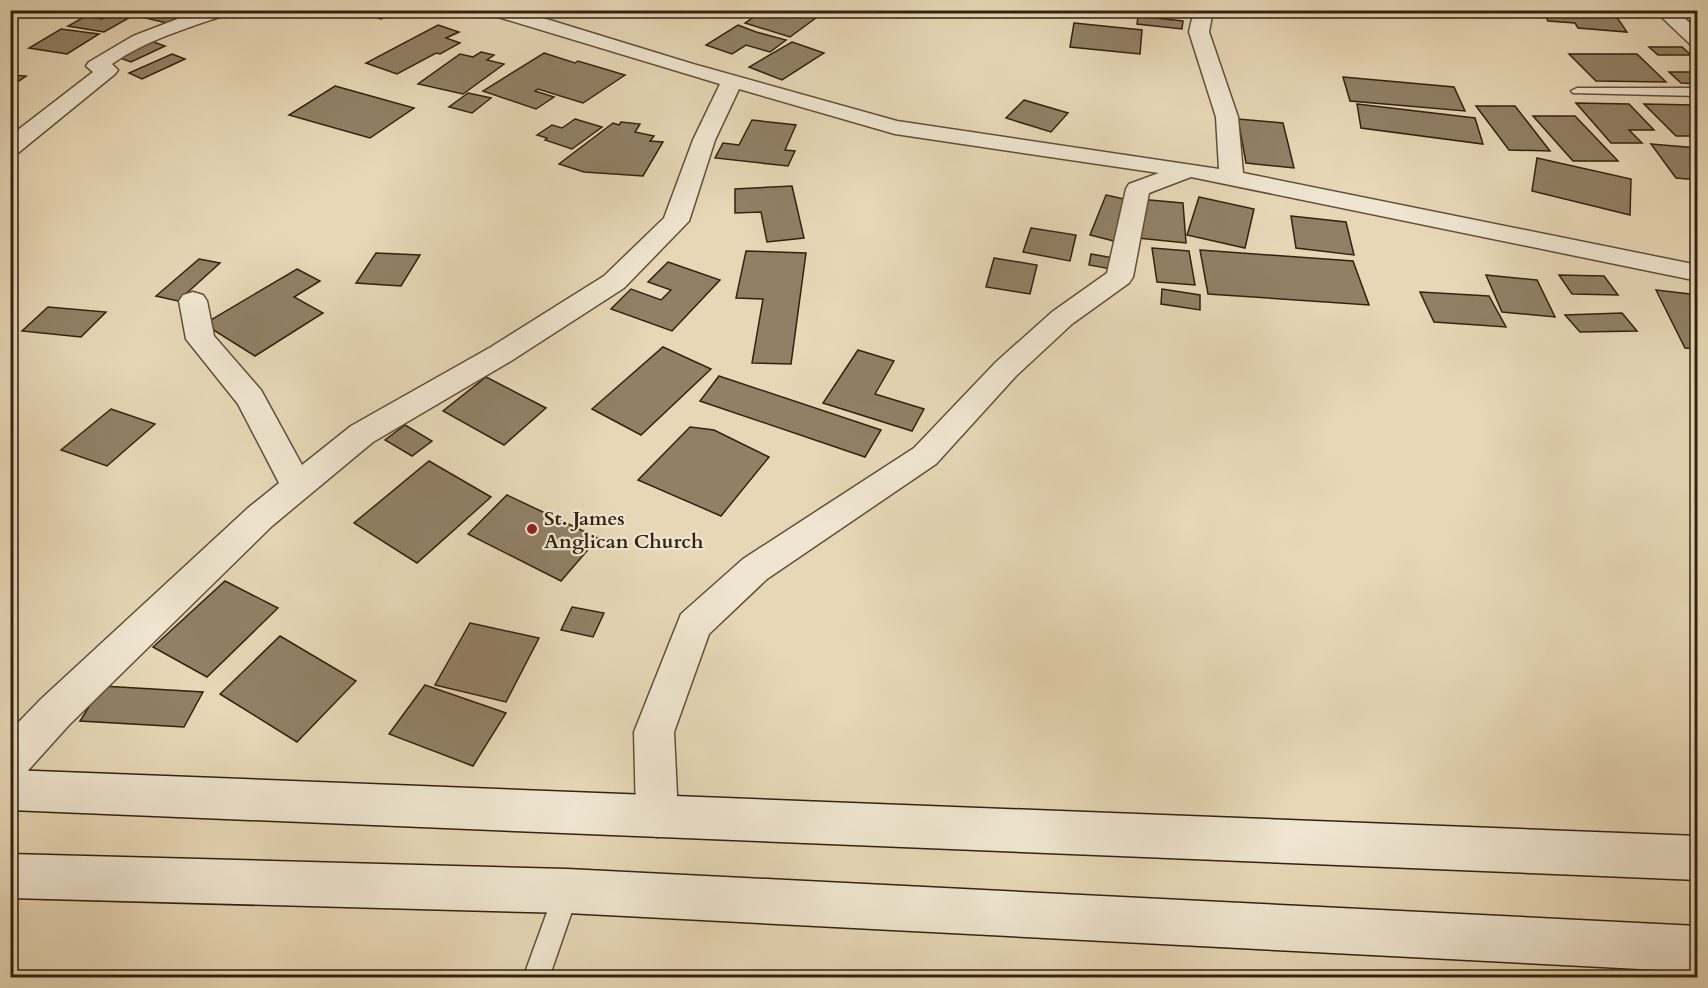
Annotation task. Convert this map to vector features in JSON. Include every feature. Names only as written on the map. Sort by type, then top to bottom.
[{"type":"street","points":[[10,148],[108,69],[96,66],[114,52],[154,33],[221,10]]},
{"type":"street","points":[[495,10],[895,127],[1190,170],[1698,273]]},
{"type":"street","points":[[1204,10],[1199,32],[1227,117],[1231,178]]},
{"type":"street","points":[[1663,10],[1698,40]]},
{"type":"street","points":[[10,761],[81,687],[260,517],[362,434],[501,354],[614,282],[676,221],[704,140],[732,81]]},
{"type":"street","points":[[657,816],[654,732],[694,625],[755,569],[926,456],[1014,361],[1062,318],[1120,277],[1138,189],[1190,170]]},
{"type":"street","points":[[193,301],[200,339],[250,398],[297,486]]},
{"type":"street","points":[[10,790],[1698,858]]},
{"type":"street","points":[[10,876],[567,891],[1698,949]]},
{"type":"lane","points":[[1577,91],[1698,92]]},
{"type":"lane","points":[[536,978],[567,891]]},
{"type":"building","points":[[153,10],[196,10],[171,24],[141,17]]},
{"type":"building","points":[[378,10],[399,10],[381,19],[369,15]]},
{"type":"building","points":[[764,10],[793,10],[817,17],[790,37],[745,23]]},
{"type":"building","points":[[1542,10],[1612,10],[1627,32],[1578,28],[1575,23],[1548,21]]},
{"type":"building","points":[[117,11],[136,14],[104,32],[68,26],[86,16],[102,19]]},
{"type":"building","points":[[1138,16],[1183,21],[1182,29],[1137,24]]},
{"type":"building","points":[[1074,23],[1142,30],[1140,54],[1070,47]]},
{"type":"building","points":[[438,25],[459,32],[446,38],[460,43],[397,74],[366,63]]},
{"type":"building","points":[[738,25],[786,40],[770,52],[746,45],[732,54],[706,45]]},
{"type":"building","points":[[61,29],[99,34],[67,54],[29,48]]},
{"type":"building","points":[[148,40],[165,46],[131,62],[114,56]]},
{"type":"building","points":[[792,42],[824,53],[782,80],[749,67]]},
{"type":"building","points":[[1649,47],[1682,47],[1691,55],[1658,55]]},
{"type":"building","points":[[481,52],[494,55],[487,60],[504,64],[463,94],[418,84],[460,54],[473,57]]},
{"type":"building","points":[[544,53],[625,75],[583,103],[538,89],[535,91],[554,97],[536,109],[483,91]]},
{"type":"building","points":[[172,54],[185,59],[142,79],[129,73]]},
{"type":"building","points":[[1569,54],[1637,54],[1666,82],[1596,81]]},
{"type":"building","points":[[1669,72],[1698,72],[1698,84],[1681,83]]},
{"type":"building","points":[[10,75],[26,76],[10,87]]},
{"type":"building","points":[[1343,77],[1454,87],[1465,111],[1350,101]]},
{"type":"building","points":[[335,86],[414,108],[370,138],[289,115]]},
{"type":"building","points":[[468,93],[491,98],[472,113],[449,107]]},
{"type":"building","points":[[1024,100],[1068,113],[1051,132],[1006,118]]},
{"type":"building","points":[[1576,103],[1629,104],[1654,130],[1629,130],[1642,143],[1611,143]]},
{"type":"building","points":[[1357,104],[1475,118],[1483,144],[1361,128]]},
{"type":"building","points":[[1644,104],[1694,105],[1698,108],[1698,136],[1676,136]]},
{"type":"building","points":[[1476,106],[1515,106],[1550,151],[1509,150]]},
{"type":"building","points":[[1533,116],[1575,116],[1618,161],[1573,161]]},
{"type":"building","points":[[575,119],[602,127],[572,149],[537,135],[552,125],[562,128]]},
{"type":"building","points":[[1238,119],[1283,123],[1294,168],[1246,163]]},
{"type":"building","points":[[752,120],[796,125],[785,150],[795,151],[788,166],[715,158],[723,143],[739,145]]},
{"type":"building","points":[[621,122],[640,124],[635,132],[654,136],[650,141],[663,142],[643,176],[584,172],[559,164],[613,123],[619,125]]},
{"type":"building","points":[[1651,144],[1698,148],[1698,180],[1676,178]]},
{"type":"building","points":[[1537,158],[1631,179],[1630,215],[1532,191]]},
{"type":"building","points":[[792,186],[804,238],[767,242],[761,212],[735,213],[735,189]]},
{"type":"building","points":[[1106,195],[1133,201],[1118,242],[1090,235]]},
{"type":"building","points":[[1199,197],[1254,209],[1245,248],[1187,235]]},
{"type":"building","points":[[1138,199],[1183,203],[1186,243],[1138,238]]},
{"type":"building","points":[[1291,216],[1346,222],[1354,255],[1296,248]]},
{"type":"building","points":[[1031,228],[1076,235],[1070,261],[1023,252]]},
{"type":"building","points":[[1152,248],[1189,251],[1195,285],[1157,282]]},
{"type":"building","points":[[1200,250],[1353,261],[1369,305],[1208,294]]},
{"type":"building","points":[[746,251],[806,253],[791,364],[752,363],[763,299],[736,298]]},
{"type":"building","points":[[376,253],[420,255],[401,286],[356,283]]},
{"type":"building","points":[[1091,254],[1114,258],[1111,269],[1089,265]]},
{"type":"building","points":[[994,258],[1037,265],[1030,294],[986,287]]},
{"type":"building","points":[[199,259],[220,263],[178,301],[156,296]]},
{"type":"building","points":[[668,262],[720,280],[672,331],[611,309],[631,289],[661,300],[671,290],[648,282]]},
{"type":"building","points":[[297,269],[320,281],[294,297],[323,313],[255,356],[204,324]]},
{"type":"building","points":[[1486,275],[1537,280],[1555,317],[1502,312]]},
{"type":"building","points":[[1559,275],[1604,276],[1618,295],[1572,294]]},
{"type":"building","points":[[1162,289],[1200,295],[1200,310],[1161,304]]},
{"type":"building","points":[[1656,290],[1698,295],[1698,349],[1685,348]]},
{"type":"building","points":[[1420,292],[1489,296],[1506,327],[1434,322]]},
{"type":"building","points":[[48,307],[106,312],[81,337],[22,331]]},
{"type":"building","points":[[1622,313],[1637,331],[1580,332],[1565,315]]},
{"type":"building","points":[[663,347],[711,369],[641,435],[592,409]]},
{"type":"building","points":[[858,350],[894,361],[875,394],[924,409],[912,431],[823,403]]},
{"type":"building","points":[[719,376],[881,430],[865,457],[700,401]]},
{"type":"building","points":[[486,377],[546,408],[504,445],[443,411]]},
{"type":"building","points":[[111,409],[155,424],[107,466],[61,450]]},
{"type":"building","points":[[405,425],[432,441],[412,456],[385,440]]},
{"type":"building","points":[[690,427],[714,430],[769,457],[721,516],[638,480]]},
{"type":"building","points":[[429,461],[491,497],[417,563],[354,523]]},
{"type":"building","points":[[507,495],[598,538],[561,581],[468,534]]},
{"type":"building","points":[[225,581],[278,608],[207,677],[153,647]]},
{"type":"building","points":[[572,607],[604,613],[593,637],[561,630]]},
{"type":"building","points":[[470,623],[539,638],[506,702],[435,685]]},
{"type":"building","points":[[280,636],[356,681],[297,742],[220,694]]},
{"type":"building","points":[[425,685],[506,713],[473,766],[389,734]]},
{"type":"building","points":[[102,686],[203,692],[184,727],[80,721]]},
{"type":"place","name":"St. James Anglican Church","points":[[532,529]]}]
